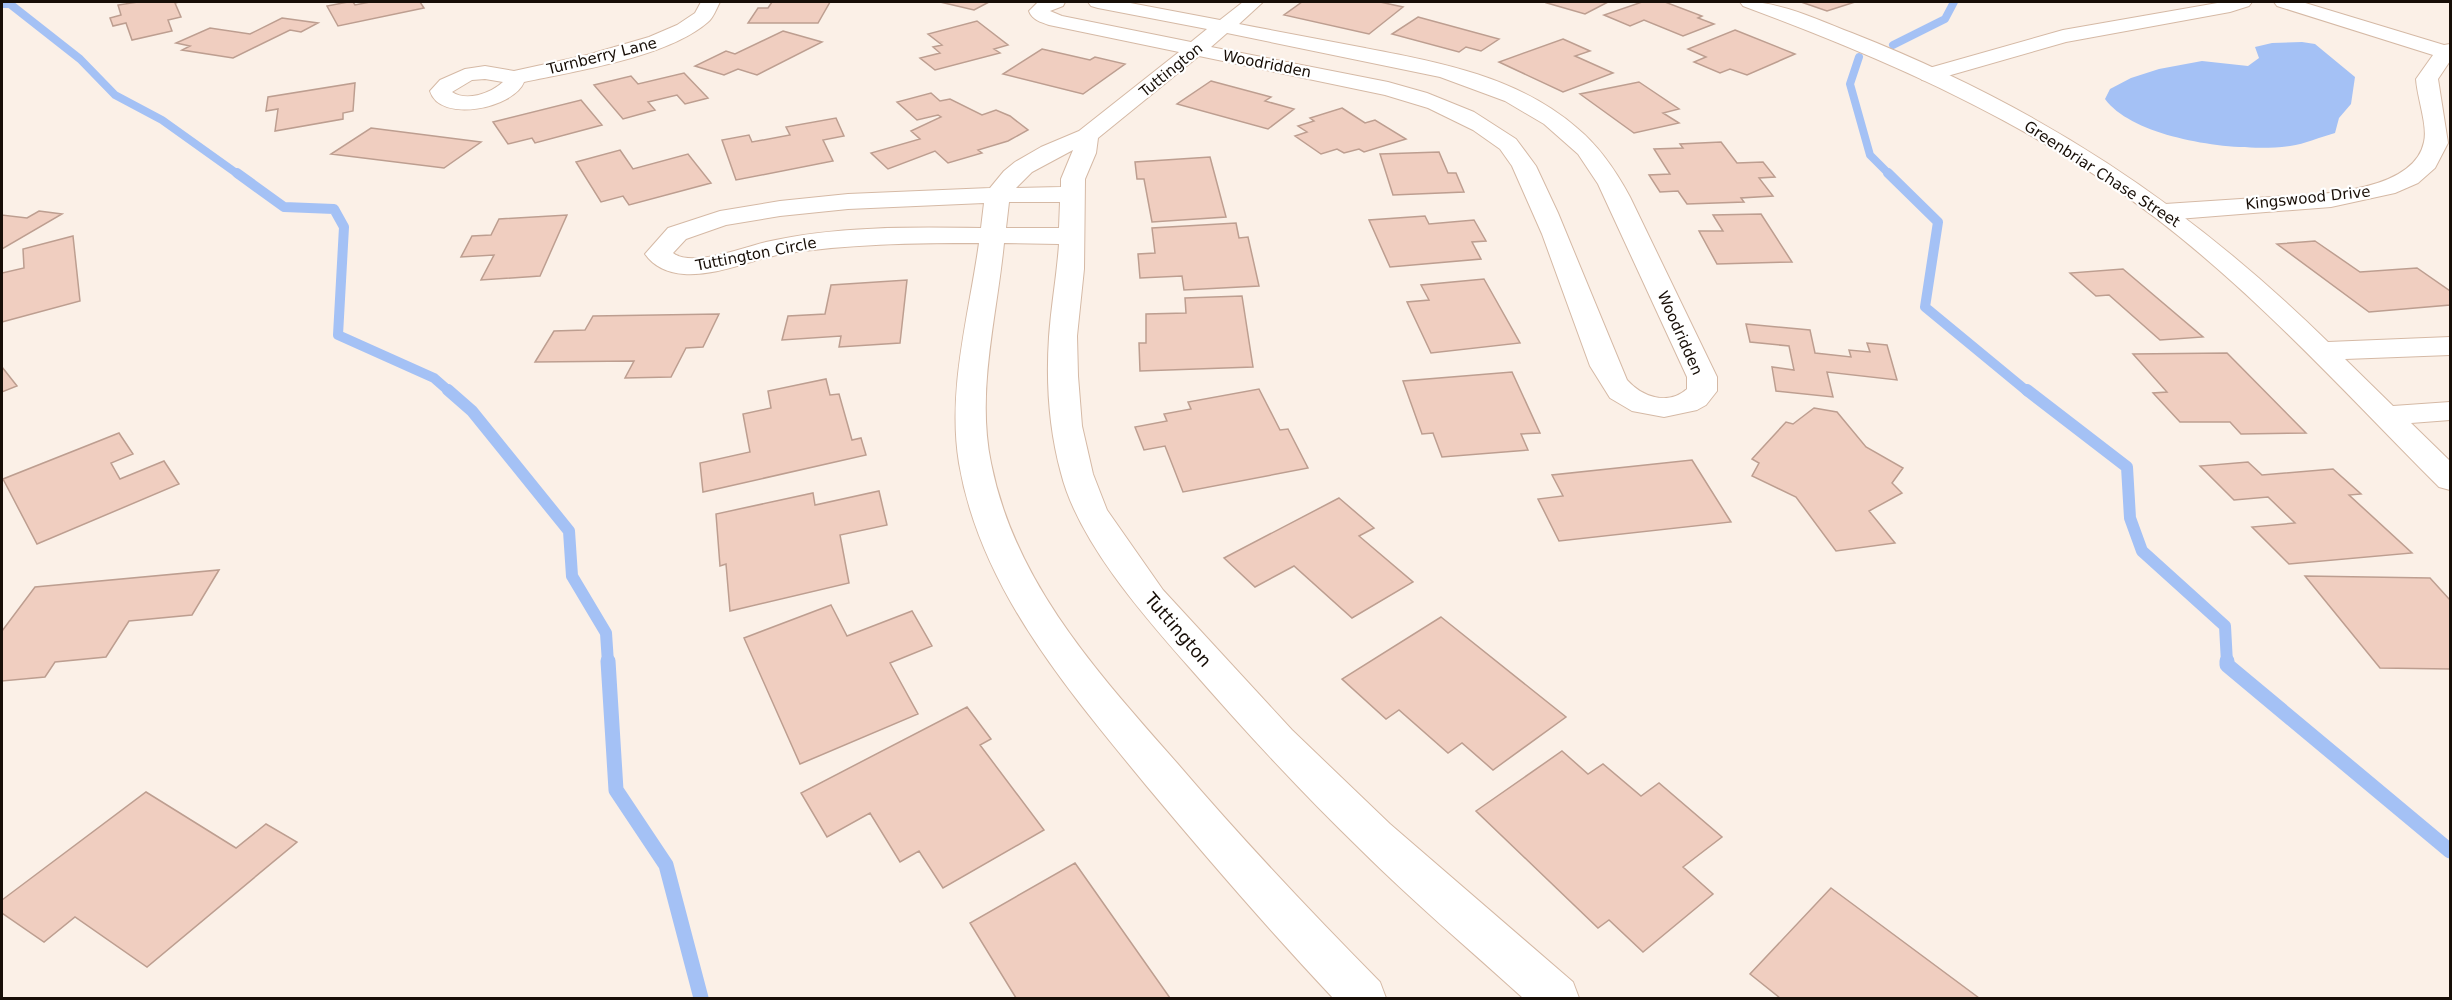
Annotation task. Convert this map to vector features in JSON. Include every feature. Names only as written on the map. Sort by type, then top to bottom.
[{"type":"street","name":"Turnberry Lane","points":[[512,78],[634,49],[669,38],[698,22],[710,8],[711,2]]},
{"type":"street","name":"Woodridden","points":[[1056,2],[1041,7],[1040,14],[1056,21],[1407,94],[1458,112],[1510,146],[1523,165],[1547,214],[1605,366],[1615,385],[1625,396],[1637,403],[1655,406],[1689,403],[1702,391],[1702,377],[1626,214],[1604,173],[1586,148],[1560,126],[1529,105],[1466,77],[1405,61],[1098,2]]},
{"type":"street","name":"Tuttington","points":[[998,196],[1019,171],[1062,146],[1087,136],[1254,2]]},
{"type":"street","name":"Greenbriar Chase Street","points":[[1750,2],[1836,33],[1930,75],[2039,130],[2165,213],[2267,298],[2384,416],[2451,479]]},
{"type":"street","points":[[2284,2],[2449,55]]},
{"type":"street","points":[[1930,75],[2063,36],[2236,3]]},
{"type":"street","name":"Kingswood Drive","points":[[2165,213],[2361,195],[2402,181],[2416,173],[2428,161],[2436,141],[2427,89],[2428,75],[2449,55]]},
{"type":"street","name":"Tuttington","points":[[1087,136],[1084,153],[1073,179],[1071,269],[1064,336],[1063,376],[1066,426],[1077,474],[1091,510],[1116,552],[1150,599],[1278,741],[1375,837],[1556,999]]},
{"type":"street","name":"Tuttington Circle","points":[[1072,236],[845,238],[778,247],[684,267],[663,260],[658,254],[660,245],[668,238],[685,231],[720,220],[801,204],[940,196],[1073,194]]},
{"type":"street","points":[[998,196],[971,375],[970,428],[975,464],[985,506],[1001,551],[1024,599],[1088,688],[1257,887],[1363,999]]},
{"type":"street","points":[[2320,351],[2451,346]]},
{"type":"street","points":[[2384,416],[2451,411]]},
{"type":"water","points":[[2272,43],[2315,44],[2355,77],[2351,104],[2339,118],[2335,133],[2307,142],[2269,148],[2218,145],[2190,140],[2140,125],[2120,113],[2105,99],[2110,89],[2131,78],[2159,69],[2202,61],[2248,66],[2259,58],[2255,47]]},
{"type":"building","points":[[138,2],[179,2],[175,3],[181,17],[168,20],[172,31],[132,40],[126,23],[113,26],[110,18],[121,15],[118,5]]},
{"type":"building","points":[[353,2],[355,5],[370,2],[420,2],[424,8],[338,26],[327,6]]},
{"type":"building","points":[[772,2],[830,2],[818,23],[748,23],[758,8],[768,8]]},
{"type":"building","points":[[940,2],[989,2],[974,10]]},
{"type":"building","points":[[1302,2],[1380,2],[1403,7],[1369,34],[1284,15]]},
{"type":"building","points":[[1608,2],[1585,14],[1547,3]]},
{"type":"building","points":[[1642,2],[1665,2],[1702,16],[1698,18],[1714,24],[1683,36],[1644,20],[1630,26],[1604,15]]},
{"type":"building","points":[[1801,2],[1855,2],[1827,11]]},
{"type":"building","points":[[1418,17],[1499,39],[1481,51],[1466,47],[1459,52],[1392,34]]},
{"type":"building","points":[[282,18],[318,23],[301,32],[290,30],[233,58],[182,50],[190,46],[176,43],[210,28],[250,34]]},
{"type":"building","points":[[977,21],[1008,45],[994,49],[1000,53],[935,70],[920,58],[940,53],[933,47],[942,45],[928,34]]},
{"type":"building","points":[[1735,30],[1795,54],[1747,75],[1730,69],[1720,73],[1694,62],[1706,57],[1688,49]]},
{"type":"building","points":[[783,31],[822,42],[757,75],[738,69],[724,75],[695,66],[726,51],[735,54]]},
{"type":"building","points":[[1563,39],[1590,51],[1575,56],[1613,73],[1563,92],[1499,62]]},
{"type":"building","points":[[1042,49],[1090,60],[1095,57],[1125,64],[1083,94],[1003,74]]},
{"type":"building","points":[[684,73],[708,98],[685,104],[677,95],[648,102],[655,110],[623,119],[594,85],[631,76],[638,84]]},
{"type":"building","points":[[1211,81],[1271,97],[1265,101],[1294,109],[1268,129],[1177,104]]},
{"type":"building","points":[[1639,82],[1679,109],[1663,113],[1679,123],[1634,133],[1580,94]]},
{"type":"building","points":[[355,83],[353,111],[343,113],[343,119],[275,131],[278,109],[266,111],[268,97]]},
{"type":"building","points":[[931,93],[940,101],[950,99],[982,115],[996,110],[1010,116],[1028,130],[1008,141],[978,150],[982,153],[948,163],[935,151],[888,169],[871,153],[920,139],[911,131],[941,117],[938,115],[917,120],[897,102]]},
{"type":"building","points":[[581,100],[602,125],[535,143],[532,138],[508,144],[493,122]]},
{"type":"building","points":[[1342,108],[1365,123],[1375,120],[1406,139],[1364,152],[1359,149],[1344,153],[1337,149],[1321,154],[1295,136],[1307,132],[1298,126],[1314,121],[1310,118]]},
{"type":"building","points":[[836,118],[844,136],[823,140],[833,161],[736,180],[722,140],[749,135],[752,142],[790,135],[786,127]]},
{"type":"building","points":[[371,128],[481,142],[444,168],[331,154]]},
{"type":"building","points":[[1721,142],[1737,163],[1763,162],[1775,177],[1759,178],[1773,196],[1741,198],[1744,202],[1687,204],[1678,191],[1660,192],[1649,175],[1670,174],[1654,149],[1683,148],[1680,144]]},
{"type":"building","points":[[620,150],[633,169],[688,154],[711,183],[629,205],[623,196],[601,202],[576,162]]},
{"type":"building","points":[[1439,152],[1448,173],[1456,173],[1464,192],[1393,195],[1380,154]]},
{"type":"building","points":[[1210,157],[1226,217],[1152,222],[1144,179],[1137,179],[1135,162]]},
{"type":"building","points":[[39,211],[62,214],[2,249],[2,215],[27,218]]},
{"type":"building","points":[[1761,214],[1792,262],[1717,264],[1699,231],[1723,231],[1713,215]]},
{"type":"building","points":[[567,215],[540,276],[481,280],[494,255],[461,257],[472,236],[491,235],[499,219]]},
{"type":"building","points":[[1425,216],[1429,224],[1474,220],[1486,241],[1472,242],[1481,259],[1390,267],[1369,220]]},
{"type":"building","points":[[1236,223],[1239,238],[1248,237],[1259,286],[1184,290],[1182,276],[1140,278],[1138,254],[1155,253],[1152,228]]},
{"type":"building","points":[[73,236],[80,301],[2,322],[2,273],[24,268],[23,249]]},
{"type":"building","points":[[2315,241],[2360,272],[2417,268],[2450,291],[2450,305],[2369,312],[2277,244]]},
{"type":"building","points":[[2123,269],[2203,337],[2160,340],[2109,295],[2096,296],[2070,273]]},
{"type":"building","points":[[1484,279],[1520,343],[1431,353],[1407,302],[1429,300],[1421,285]]},
{"type":"building","points":[[907,280],[900,343],[839,347],[841,336],[782,340],[788,316],[825,314],[831,285]]},
{"type":"building","points":[[1242,296],[1253,367],[1140,371],[1139,343],[1146,343],[1146,314],[1186,313],[1185,298]]},
{"type":"building","points":[[719,314],[703,347],[686,348],[671,377],[625,378],[634,361],[535,362],[554,331],[585,330],[593,316]]},
{"type":"building","points":[[1746,324],[1810,330],[1815,353],[1851,357],[1849,350],[1870,352],[1867,343],[1887,345],[1897,380],[1827,372],[1833,397],[1776,391],[1772,367],[1794,370],[1789,346],[1750,342]]},
{"type":"building","points":[[2227,353],[2306,433],[2241,434],[2230,422],[2180,422],[2153,393],[2167,392],[2133,354]]},
{"type":"building","points":[[2,367],[17,386],[2,392]]},
{"type":"building","points":[[1512,372],[1540,433],[1521,434],[1528,450],[1442,457],[1433,433],[1422,434],[1403,381]]},
{"type":"building","points":[[826,379],[830,395],[839,394],[852,440],[861,438],[866,455],[703,492],[700,463],[750,452],[743,414],[771,408],[768,391]]},
{"type":"building","points":[[1259,389],[1280,430],[1288,429],[1308,468],[1183,492],[1165,446],[1144,450],[1135,427],[1167,421],[1164,414],[1191,409],[1188,402]]},
{"type":"building","points":[[1814,408],[1837,412],[1866,447],[1903,468],[1892,483],[1902,493],[1869,511],[1895,543],[1836,551],[1796,497],[1752,476],[1759,463],[1752,459],[1786,422],[1793,424]]},
{"type":"building","points":[[119,433],[133,454],[111,463],[120,479],[164,461],[179,484],[37,544],[3,479]]},
{"type":"building","points":[[1692,460],[1731,522],[1559,541],[1538,499],[1563,496],[1552,475]]},
{"type":"building","points":[[2248,462],[2262,475],[2333,469],[2361,494],[2349,495],[2412,553],[2289,564],[2252,527],[2295,523],[2268,497],[2234,500],[2200,466]]},
{"type":"building","points":[[879,491],[887,525],[840,535],[849,583],[730,611],[726,564],[720,566],[716,514],[813,493],[815,505]]},
{"type":"building","points":[[1339,498],[1374,528],[1359,536],[1413,582],[1352,618],[1294,566],[1255,587],[1224,558]]},
{"type":"building","points":[[219,570],[192,615],[129,621],[106,657],[55,662],[45,677],[2,681],[2,631],[35,587]]},
{"type":"building","points":[[2305,576],[2430,578],[2450,600],[2450,669],[2380,668]]},
{"type":"building","points":[[831,605],[847,636],[912,611],[932,646],[890,663],[918,714],[800,764],[744,638]]},
{"type":"building","points":[[1441,617],[1566,717],[1493,770],[1462,743],[1448,753],[1399,710],[1386,719],[1342,679]]},
{"type":"building","points":[[967,707],[991,739],[980,745],[1044,830],[943,888],[919,851],[900,862],[870,813],[827,837],[801,793]]},
{"type":"building","points":[[1562,751],[1588,774],[1603,764],[1641,796],[1659,783],[1722,837],[1683,867],[1713,894],[1643,952],[1609,920],[1598,928],[1476,811]]},
{"type":"building","points":[[146,792],[236,848],[266,824],[297,842],[147,967],[75,917],[44,942],[2,913],[2,900]]},
{"type":"building","points":[[1075,863],[1170,998],[1016,998],[970,923]]},
{"type":"building","points":[[1831,888],[1979,998],[1780,998],[1750,974]]},
{"type":"waterway","points":[[1893,45],[1945,19],[1954,2]]},
{"type":"waterway","points":[[2,4],[10,4],[80,59],[115,95],[162,120],[239,175]]},
{"type":"waterway","points":[[1859,57],[1850,84],[1870,155],[1888,173]]},
{"type":"waterway","points":[[237,173],[284,207],[334,209],[344,227],[338,335],[434,378],[450,392]]},
{"type":"waterway","points":[[1888,173],[1938,222],[1925,307],[2028,392]]},
{"type":"waterway","points":[[448,390],[472,411],[569,531],[572,576],[606,633],[608,663]]},
{"type":"waterway","points":[[2027,390],[2127,467],[2130,518],[2142,551],[2225,626],[2227,663]]},
{"type":"waterway","points":[[608,661],[616,790],[666,865],[701,998]]},
{"type":"waterway","points":[[2227,663],[2450,851]]}]
